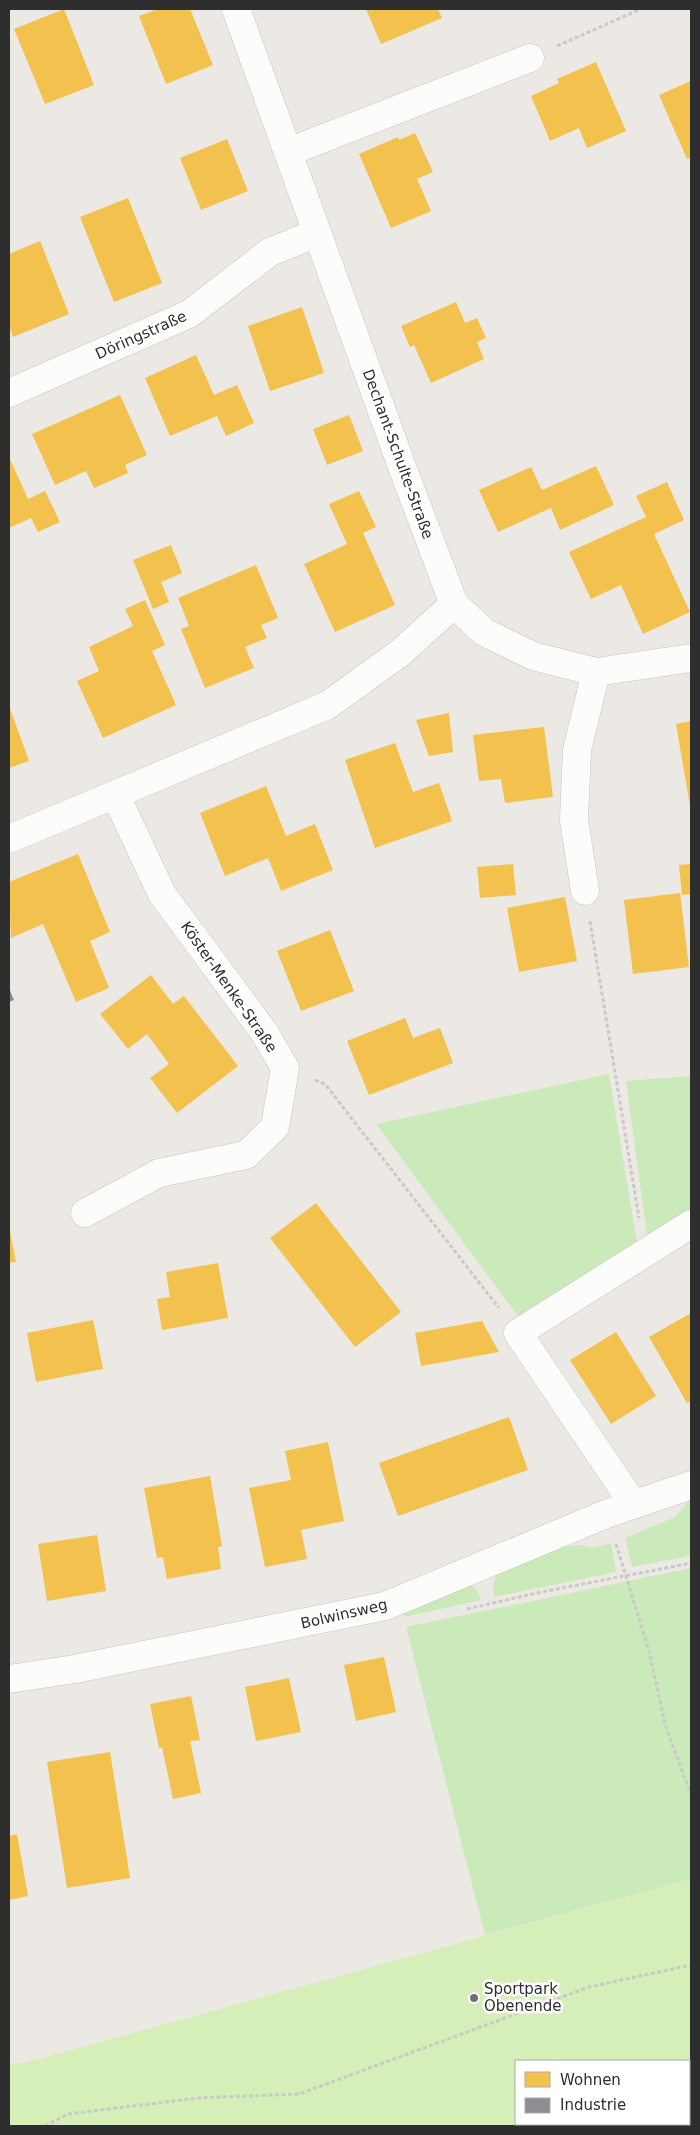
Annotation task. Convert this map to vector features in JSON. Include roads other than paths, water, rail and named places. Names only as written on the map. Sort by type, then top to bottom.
[{"type":"street","name":"Dechant-Schulte-Straße","points":[[236,9],[316,233],[454,604],[484,632],[533,656],[596,672],[691,658]]},
{"type":"street","points":[[288,152],[530,58]]},
{"type":"street","name":"Döringstraße","points":[[9,393],[190,314],[270,252],[316,233]]},
{"type":"street","points":[[9,839],[116,796],[328,705],[400,653],[454,604]]},
{"type":"street","points":[[585,891],[574,820],[576,760],[596,672]]},
{"type":"street","name":"Köster-Menke-Straße","points":[[85,1214],[159,1173],[246,1156],[275,1127],[285,1068],[264,1032],[162,894],[116,796]]},
{"type":"street","points":[[634,1505],[518,1333],[691,1224]]},
{"type":"street","name":"Bolwinsweg","points":[[9,1680],[75,1669],[386,1606],[606,1514],[691,1485]]},
{"type":"place","name":"Sportpark Obenende","points":[[474,1998]]}]
